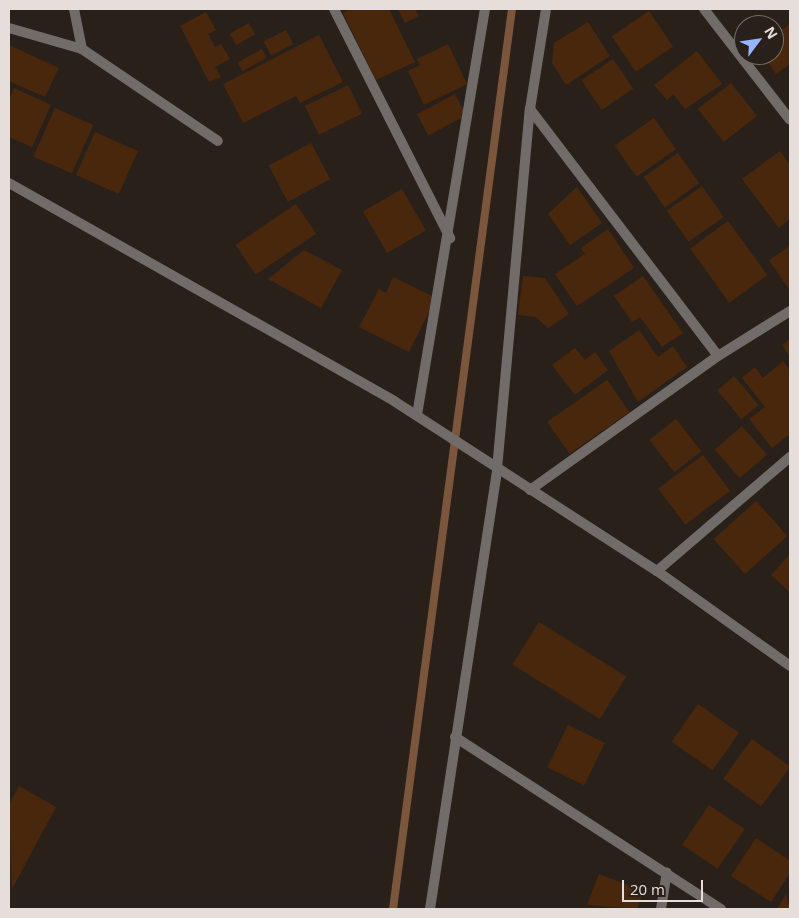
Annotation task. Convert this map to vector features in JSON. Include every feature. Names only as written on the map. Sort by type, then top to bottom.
[{"type":"street","points":[[74,9],[82,49]]},
{"type":"street","points":[[334,9],[450,238]]},
{"type":"street","points":[[430,909],[496,468],[530,109],[546,9]]},
{"type":"street","points":[[704,9],[790,120]]},
{"type":"street","points":[[421,418],[450,238],[483,10]]},
{"type":"street","points":[[9,28],[82,49],[218,140]]},
{"type":"street","points":[[530,109],[718,356]]},
{"type":"street","points":[[9,183],[421,418],[657,571],[790,666]]},
{"type":"street","points":[[530,490],[718,356],[790,311]]},
{"type":"street","points":[[657,571],[790,457]]},
{"type":"street","points":[[455,737],[667,872],[721,909]]},
{"type":"street","points":[[661,909],[667,872]]},
{"type":"building","points":[[351,9],[389,9],[415,62],[376,80],[343,13]]},
{"type":"building","points":[[398,9],[415,9],[419,16],[405,23]]},
{"type":"building","points":[[649,11],[673,47],[636,72],[612,36]]},
{"type":"building","points":[[206,12],[216,30],[208,34],[215,47],[221,44],[230,59],[215,67],[221,77],[209,82],[180,26]]},
{"type":"building","points":[[588,22],[610,56],[566,85],[552,63],[554,43]]},
{"type":"building","points":[[249,23],[255,34],[236,45],[230,34]]},
{"type":"building","points":[[790,24],[790,64],[776,74],[770,65],[784,65],[784,28]]},
{"type":"building","points":[[286,30],[293,44],[271,56],[264,41]]},
{"type":"building","points":[[319,35],[343,82],[300,103],[296,96],[243,123],[223,84]]},
{"type":"building","points":[[448,44],[467,84],[424,105],[408,71],[420,65],[417,59]]},
{"type":"building","points":[[9,45],[59,68],[45,97],[9,81]]},
{"type":"building","points":[[262,49],[267,58],[242,71],[238,63]]},
{"type":"building","points":[[697,51],[722,84],[685,109],[673,94],[667,100],[654,85]]},
{"type":"building","points":[[613,59],[633,89],[602,110],[581,80]]},
{"type":"building","points":[[731,83],[757,116],[724,142],[698,109]]},
{"type":"building","points":[[348,85],[362,114],[319,135],[305,106]]},
{"type":"building","points":[[14,88],[51,105],[32,147],[9,137],[9,100]]},
{"type":"building","points":[[455,94],[466,115],[428,135],[417,114]]},
{"type":"building","points":[[55,108],[93,125],[72,174],[33,156]]},
{"type":"building","points":[[654,118],[676,149],[636,177],[615,146]]},
{"type":"building","points":[[95,132],[138,151],[119,194],[76,175]]},
{"type":"building","points":[[311,143],[330,179],[288,202],[269,166]]},
{"type":"building","points":[[780,151],[790,165],[790,219],[779,228],[742,179]]},
{"type":"building","points":[[678,153],[699,183],[665,207],[644,177]]},
{"type":"building","points":[[702,186],[724,217],[689,242],[667,211]]},
{"type":"building","points":[[577,187],[602,223],[570,245],[548,214]]},
{"type":"building","points":[[402,189],[426,231],[387,253],[363,212]]},
{"type":"building","points":[[296,204],[316,234],[256,275],[235,245]]},
{"type":"building","points":[[728,221],[767,275],[729,303],[690,249]]},
{"type":"building","points":[[608,229],[634,268],[577,306],[555,274],[585,254],[581,248]]},
{"type":"building","points":[[790,246],[790,291],[769,260]]},
{"type":"building","points":[[304,250],[342,270],[321,308],[268,279]]},
{"type":"building","points":[[523,276],[545,278],[569,314],[548,328],[536,317],[518,315]]},
{"type":"building","points":[[643,276],[683,333],[662,347],[640,317],[632,322],[614,296]]},
{"type":"building","points":[[393,277],[436,298],[409,352],[359,327],[379,289],[386,293]]},
{"type":"building","points":[[639,330],[658,357],[673,346],[687,367],[638,402],[609,351]]},
{"type":"building","points":[[790,339],[790,357],[782,345]]},
{"type":"building","points":[[575,348],[585,360],[595,352],[608,370],[575,395],[552,365]]},
{"type":"building","points":[[783,361],[790,370],[790,434],[772,448],[749,419],[765,407],[742,378],[755,367],[763,378]]},
{"type":"building","points":[[734,376],[758,405],[742,419],[717,390]]},
{"type":"building","points":[[607,380],[629,412],[570,454],[547,422]]},
{"type":"building","points":[[676,419],[701,451],[674,472],[649,440]]},
{"type":"building","points":[[742,426],[767,455],[740,478],[715,450]]},
{"type":"building","points":[[703,455],[730,491],[685,525],[658,489]]},
{"type":"building","points":[[756,501],[787,536],[745,574],[714,539]]},
{"type":"building","points":[[790,554],[790,593],[771,575]]},
{"type":"building","points":[[539,622],[626,677],[600,719],[513,664]]},
{"type":"building","points":[[698,704],[739,733],[713,770],[672,742]]},
{"type":"building","points":[[568,725],[605,743],[584,785],[547,767]]},
{"type":"building","points":[[752,739],[790,767],[761,806],[723,779]]},
{"type":"building","points":[[19,786],[56,807],[12,889],[9,804]]},
{"type":"building","points":[[709,805],[745,829],[718,869],[682,845]]},
{"type":"building","points":[[756,838],[790,861],[790,873],[771,902],[731,876]]},
{"type":"building","points":[[599,874],[644,891],[637,909],[587,905]]},
{"type":"building","points":[[786,894],[790,909],[777,909]]},
{"type":"waterway","points":[[393,909],[512,9]]}]
